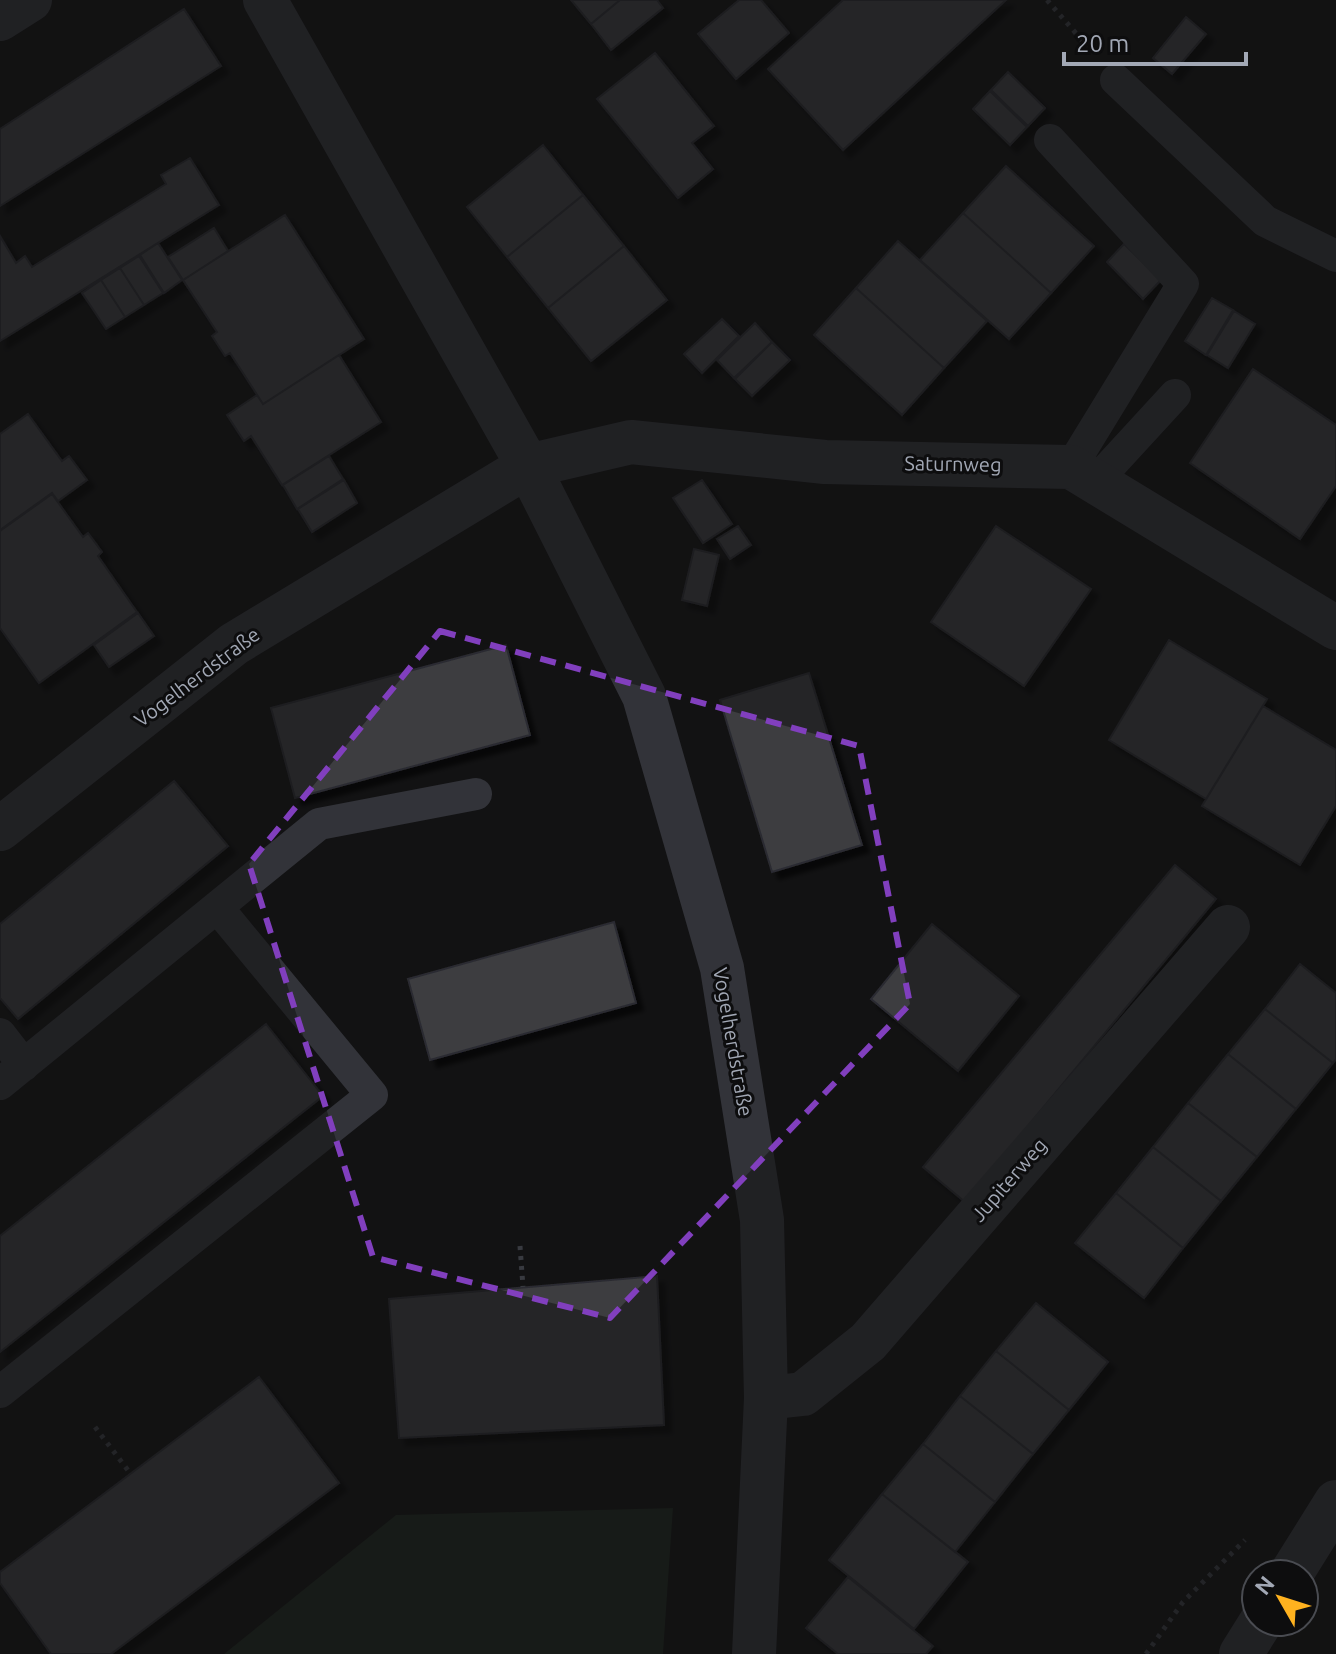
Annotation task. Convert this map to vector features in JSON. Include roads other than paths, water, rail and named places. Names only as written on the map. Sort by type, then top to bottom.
[{"type":"street","points":[[0,19],[30,0]]},
{"type":"street","name":"Vogelherdstraße","points":[[265,0],[528,466],[644,696],[722,968],[762,1220],[766,1398],[754,1654]]},
{"type":"street","name":"Saturnweg","points":[[528,466],[631,442],[825,462],[1084,474]]},
{"type":"street","name":"Vogelherdstraße","points":[[0,829],[234,644],[528,466]]},
{"type":"street","points":[[1084,474],[1336,628]]},
{"type":"street","name":"Jupiterweg","points":[[766,1398],[803,1394],[868,1342],[1228,927]]},
{"type":"street","points":[[1301,1558],[1336,1502]]},
{"type":"lane","points":[[1116,80],[1265,221],[1336,256]]},
{"type":"lane","points":[[1050,140],[1183,284],[1084,474]]},
{"type":"lane","points":[[1084,474],[1175,395]]},
{"type":"lane","points":[[0,1034],[12,1075],[319,824],[476,794]]},
{"type":"lane","points":[[0,1392],[372,1095],[217,907]]}]
